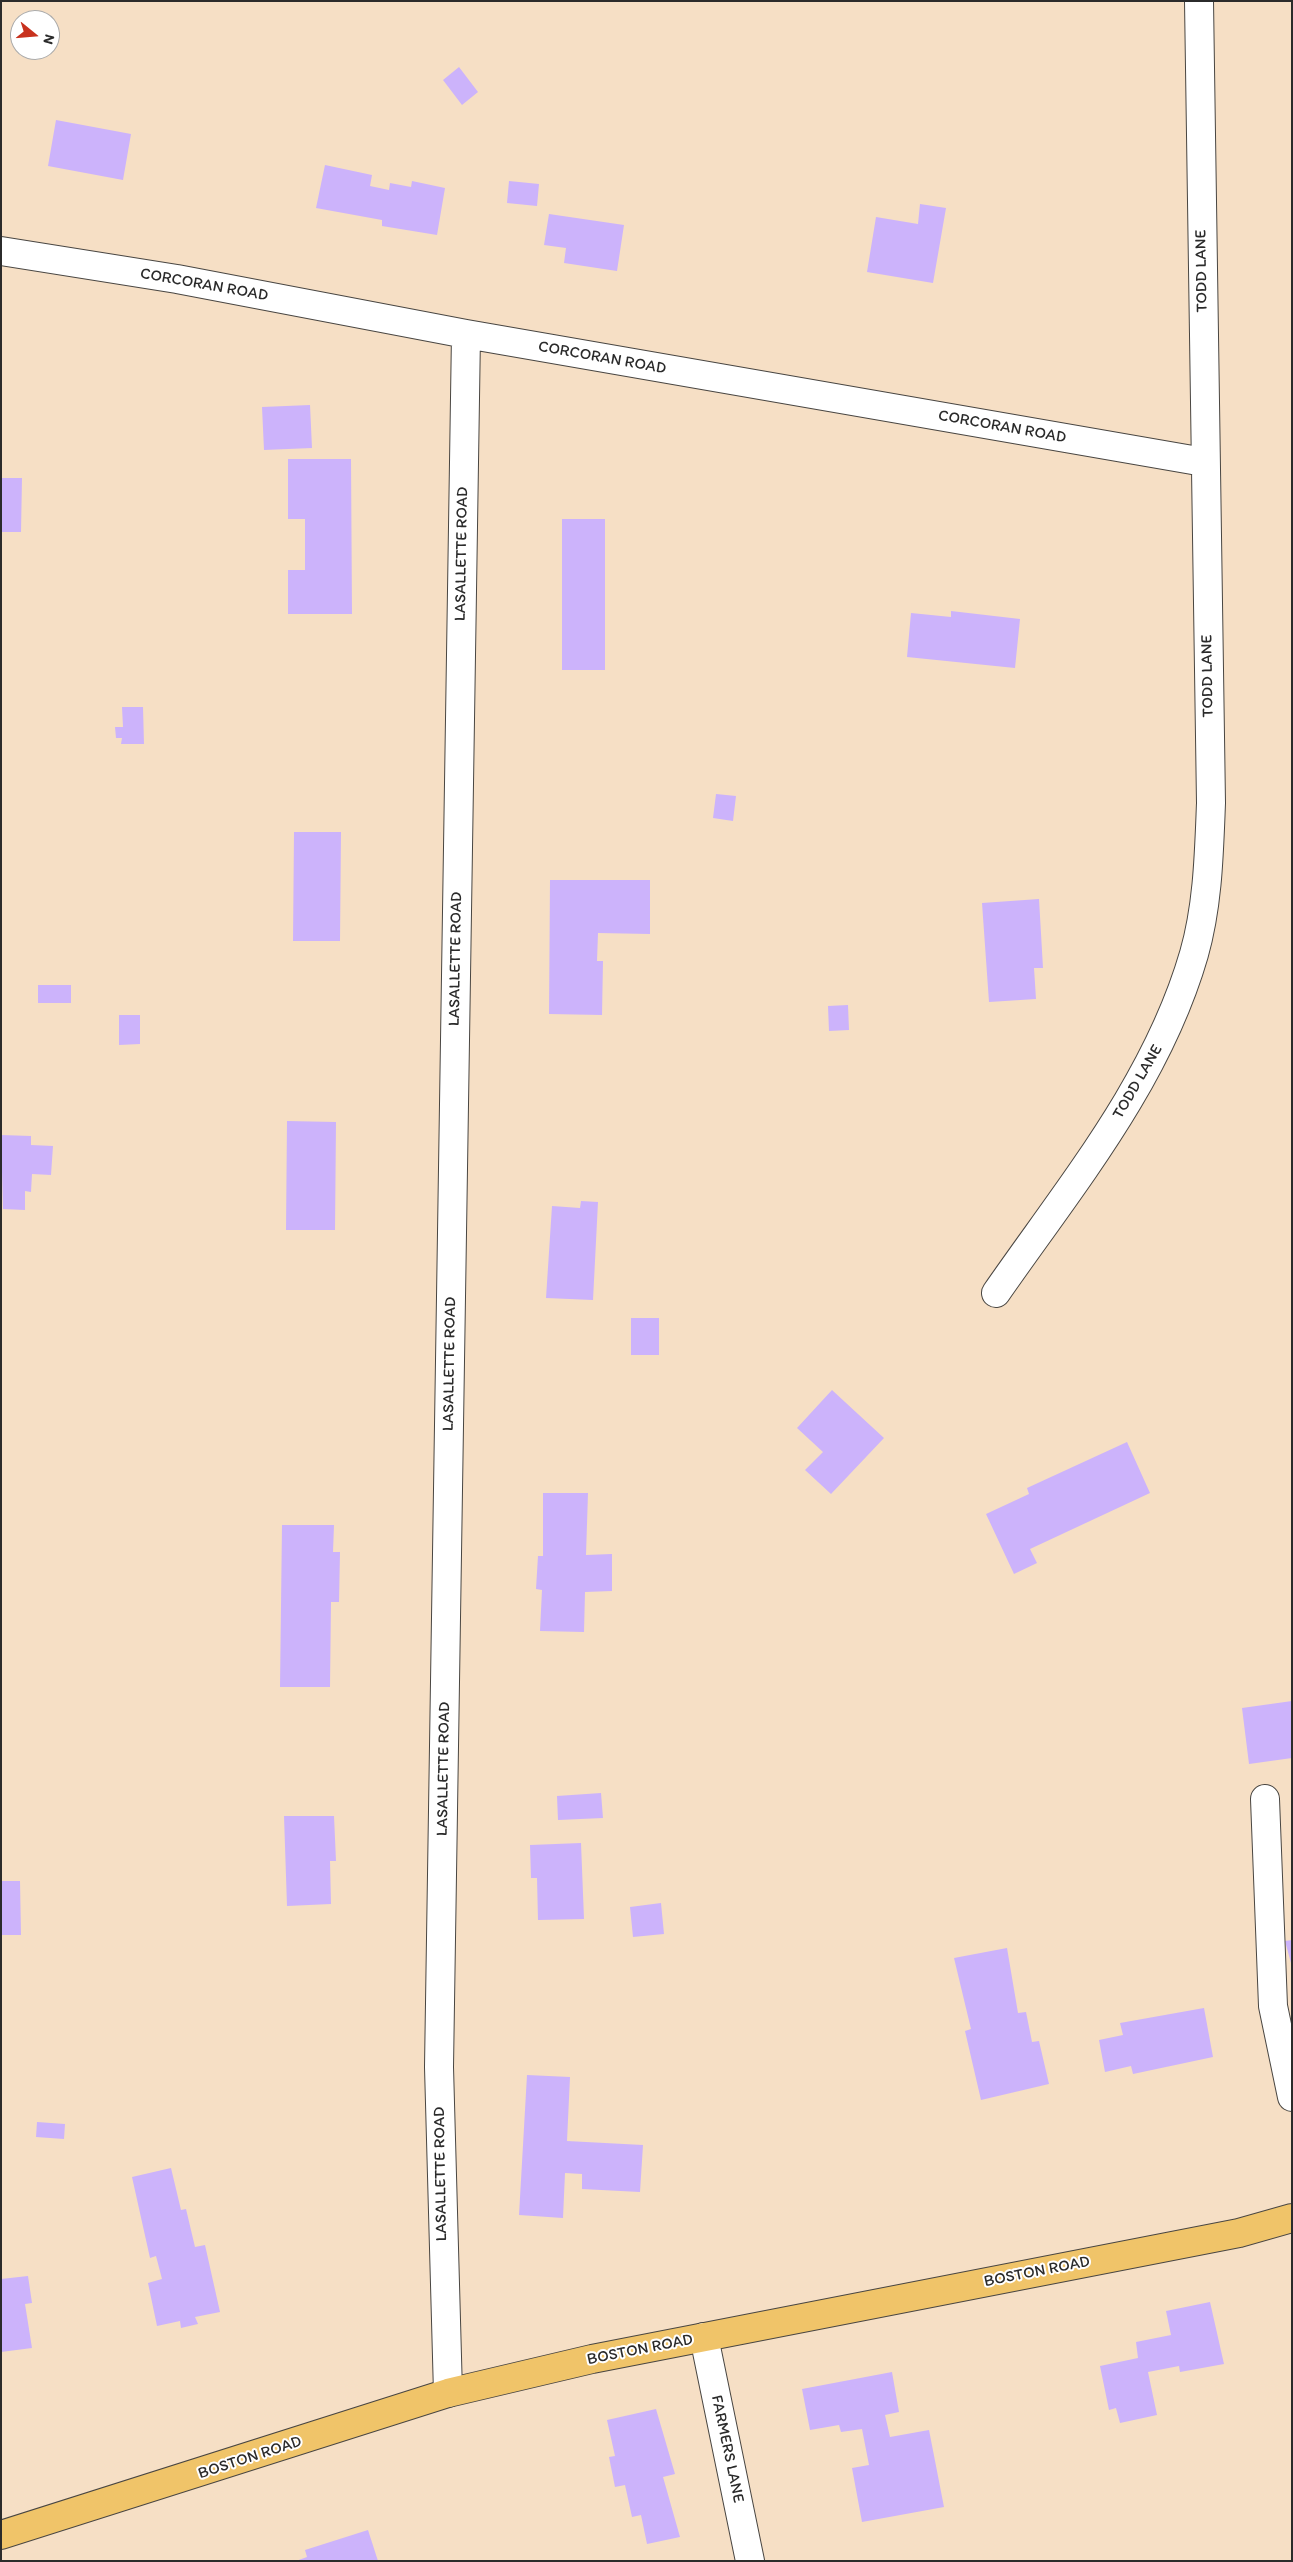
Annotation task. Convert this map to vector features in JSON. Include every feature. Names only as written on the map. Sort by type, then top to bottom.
[{"type":"main road","name":"BOSTON ROAD","points":[[1,2535],[448,2393],[592,2358],[1239,2233],[1292,2218]]},
{"type":"street","name":"TODD LANE","points":[[996,1293],[1118,1119],[1143,1078],[1167,1028],[1194,953],[1208,874],[1211,803],[1198,1]]},
{"type":"street","name":"CORCORAN ROAD","points":[[1,251],[177,279],[466,334],[1204,462]]},
{"type":"street","name":"LASALLETTE ROAD","points":[[448,2393],[439,2067],[466,334]]},
{"type":"street","points":[[1265,1799],[1273,2006],[1292,2097]]},
{"type":"street","name":"FARMERS LANE","points":[[704,2337],[750,2561]]},
{"type":"building","points":[[459,67],[478,92],[462,105],[443,80]]},
{"type":"building","points":[[56,120],[131,134],[123,180],[48,166]]},
{"type":"building","points":[[325,165],[372,175],[370,186],[389,190],[390,183],[411,187],[412,181],[445,188],[437,235],[382,226],[382,220],[316,208]]},
{"type":"building","points":[[509,181],[539,184],[537,206],[507,203]]},
{"type":"building","points":[[920,204],[946,208],[933,283],[867,272],[876,217],[918,224]]},
{"type":"building","points":[[549,214],[624,225],[617,271],[564,263],[566,248],[544,245]]},
{"type":"building","points":[[310,405],[312,448],[264,450],[262,407]]},
{"type":"building","points":[[288,459],[351,459],[352,614],[288,614],[288,570],[305,570],[305,519],[288,519]]},
{"type":"building","points":[[1,478],[22,478],[21,532],[1,532]]},
{"type":"building","points":[[562,519],[605,519],[605,670],[562,670]]},
{"type":"building","points":[[951,611],[1020,619],[1015,668],[907,657],[911,613],[951,617]]},
{"type":"building","points":[[122,707],[143,707],[144,744],[121,744],[122,738],[116,738],[115,727],[123,727]]},
{"type":"building","points":[[716,794],[736,796],[733,821],[713,818]]},
{"type":"building","points":[[294,832],[341,832],[340,941],[293,941]]},
{"type":"building","points":[[550,880],[650,880],[650,934],[598,933],[597,961],[603,961],[602,1015],[549,1014]]},
{"type":"building","points":[[1039,899],[1043,968],[1034,968],[1036,999],[989,1002],[982,903]]},
{"type":"building","points":[[38,985],[71,985],[71,1003],[38,1003]]},
{"type":"building","points":[[848,1005],[849,1030],[829,1031],[828,1006]]},
{"type":"building","points":[[119,1015],[140,1015],[140,1044],[119,1045]]},
{"type":"building","points":[[287,1121],[336,1122],[335,1230],[286,1230]]},
{"type":"building","points":[[1,1135],[31,1136],[31,1145],[53,1146],[51,1175],[32,1174],[31,1192],[25,1191],[25,1210],[3,1209]]},
{"type":"building","points":[[581,1201],[598,1202],[593,1300],[546,1298],[552,1206],[580,1208]]},
{"type":"building","points":[[631,1318],[659,1318],[659,1355],[631,1355]]},
{"type":"building","points":[[832,1390],[884,1438],[831,1494],[805,1470],[823,1452],[797,1428]]},
{"type":"building","points":[[1127,1442],[1150,1493],[1030,1549],[1037,1563],[1014,1574],[986,1514],[1029,1494],[1027,1488]]},
{"type":"building","points":[[543,1493],[588,1493],[586,1555],[612,1554],[612,1591],[585,1592],[584,1632],[540,1631],[542,1590],[536,1589],[538,1556],[543,1556]]},
{"type":"building","points":[[282,1525],[334,1525],[333,1552],[340,1552],[339,1602],[331,1602],[330,1687],[280,1687]]},
{"type":"building","points":[[1292,1701],[1292,1758],[1249,1764],[1242,1708]]},
{"type":"building","points":[[601,1793],[603,1818],[558,1820],[557,1796]]},
{"type":"building","points":[[284,1816],[334,1816],[336,1861],[330,1861],[331,1904],[287,1906]]},
{"type":"building","points":[[581,1843],[584,1919],[538,1920],[537,1878],[531,1878],[530,1845]]},
{"type":"building","points":[[1,1881],[20,1881],[21,1935],[1,1935]]},
{"type":"building","points":[[661,1903],[664,1934],[633,1937],[630,1907]]},
{"type":"building","points":[[1292,1940],[1292,1963],[1291,1963],[1285,1941]]},
{"type":"building","points":[[1007,1948],[1018,2013],[1026,2012],[1032,2042],[1039,2041],[1049,2084],[981,2100],[965,2031],[971,2029],[954,1958]]},
{"type":"building","points":[[1204,2008],[1213,2057],[1133,2074],[1131,2066],[1105,2072],[1099,2040],[1123,2035],[1120,2023]]},
{"type":"building","points":[[527,2075],[570,2077],[567,2141],[643,2145],[640,2192],[582,2189],[582,2174],[565,2173],[563,2218],[519,2215]]},
{"type":"building","points":[[37,2122],[65,2124],[64,2139],[36,2137]]},
{"type":"building","points":[[171,2168],[181,2210],[186,2209],[195,2247],[205,2245],[220,2312],[195,2317],[198,2324],[181,2328],[180,2321],[157,2326],[148,2283],[162,2279],[156,2256],[150,2258],[132,2177]]},
{"type":"building","points":[[28,2276],[32,2303],[25,2304],[32,2348],[1,2352],[1,2279]]},
{"type":"building","points":[[1210,2302],[1224,2364],[1180,2372],[1179,2366],[1148,2372],[1157,2415],[1120,2423],[1116,2408],[1109,2410],[1100,2366],[1138,2358],[1136,2342],[1171,2335],[1166,2311]]},
{"type":"building","points":[[892,2372],[899,2412],[885,2415],[890,2437],[929,2430],[944,2507],[862,2522],[852,2468],[869,2465],[862,2429],[841,2432],[839,2425],[810,2430],[802,2389]]},
{"type":"building","points":[[656,2409],[675,2474],[663,2477],[680,2537],[647,2544],[641,2515],[632,2517],[625,2485],[615,2487],[609,2457],[615,2456],[607,2420]]},
{"type":"building","points":[[368,2530],[378,2561],[296,2561],[307,2557],[305,2550]]}]
